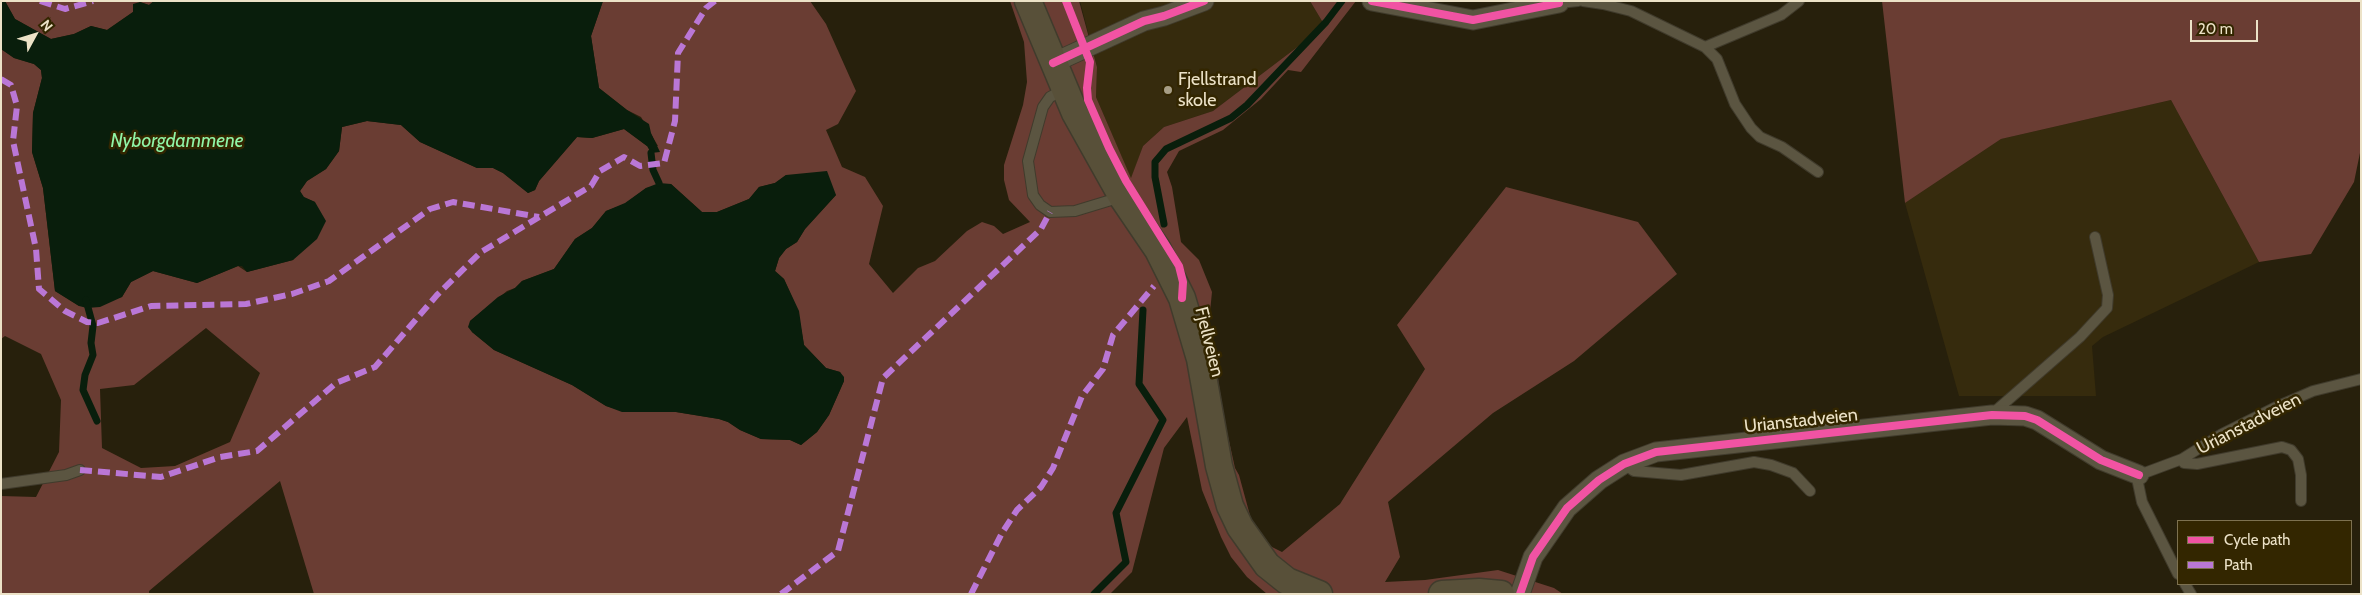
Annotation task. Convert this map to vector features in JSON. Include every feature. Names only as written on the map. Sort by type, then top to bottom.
[{"type":"main road","name":"Fjellveien","points":[[1028,1],[1064,89],[1122,197],[1171,275],[1190,322],[1200,359],[1218,466],[1230,506],[1240,527],[1253,548],[1267,565],[1287,581],[1319,594]]},
{"type":"main road","points":[[1442,594],[1479,592],[1501,594]]},
{"type":"street","points":[[1053,63],[1144,21],[1164,16],[1204,1]]},
{"type":"street","points":[[1372,1],[1473,20],[1559,2]]},
{"type":"street","name":"Urianstadveien","points":[[1520,594],[1533,557],[1567,508],[1599,480],[1624,464],[1656,452],[1992,415],[2025,416],[2038,420],[2101,460],[2140,475]]},
{"type":"lane","points":[[1559,2],[1578,1]]},
{"type":"lane","points":[[1582,1],[1631,11],[1705,47],[1717,59],[1735,104],[1751,128],[1760,137],[1782,147],[1818,172]]},
{"type":"lane","points":[[1705,47],[1781,15],[1799,1]]},
{"type":"lane","points":[[1064,89],[1050,97],[1043,107],[1028,161],[1033,195],[1050,212],[1075,211],[1122,197]]},
{"type":"lane","points":[[1992,415],[2080,337],[2107,308],[2108,295],[2095,237]]},
{"type":"lane","name":"Urianstadveien","points":[[2140,475],[2182,459],[2222,434],[2313,391],[2361,380]]},
{"type":"lane","points":[[2182,459],[2184,463],[2196,464],[2282,447],[2291,450],[2298,459],[2301,475],[2300,501]]},
{"type":"lane","points":[[1624,464],[1634,471],[1682,476],[1754,462],[1770,465],[1792,473],[1810,491]]},
{"type":"lane","points":[[1,484],[66,475],[80,470]]},
{"type":"lane","points":[[2140,475],[2138,483],[2142,502],[2177,572]]},
{"type":"shaded area","points":[[5,1],[154,1],[149,5],[140,2],[133,12],[107,30],[91,26],[74,34],[51,39],[15,19]]},
{"type":"shaded area","points":[[603,1],[810,1],[826,24],[856,91],[838,124],[826,130],[842,167],[865,177],[883,206],[869,264],[893,293],[918,268],[935,261],[967,231],[982,222],[994,226],[1003,234],[1030,222],[1009,200],[1004,180],[1004,165],[1023,105],[1027,82],[1024,42],[1010,1],[1079,1],[1097,67],[1096,97],[1131,178],[1143,146],[1164,127],[1213,111],[1325,26],[1310,1],[1356,1],[1301,72],[1288,70],[1261,99],[1223,130],[1179,151],[1167,172],[1172,187],[1181,242],[1199,260],[1212,292],[1209,322],[1225,423],[1235,468],[1239,475],[1251,519],[1268,545],[1282,552],[1340,504],[1425,369],[1397,325],[1506,187],[1638,222],[1677,274],[1574,361],[1493,413],[1388,502],[1400,557],[1385,582],[1425,580],[1498,570],[1554,588],[1563,594],[1267,594],[1247,577],[1231,557],[1221,537],[1202,490],[1187,417],[1164,448],[1132,572],[1110,594],[314,594],[280,481],[149,591],[149,594],[1,594],[1,496],[36,497],[59,452],[61,400],[41,354],[5,336],[1,339],[1,49],[14,58],[34,64],[41,70],[42,78],[33,113],[32,152],[43,188],[55,291],[79,306],[122,297],[131,282],[153,271],[197,283],[238,266],[247,272],[293,260],[315,202],[303,197],[300,191],[307,181],[326,169],[339,151],[342,127],[367,121],[401,125],[420,142],[477,168],[493,168],[503,173],[528,193],[535,190],[539,181],[577,137],[592,138],[624,129],[647,146],[658,146],[641,117],[627,110],[599,88],[591,36]],"holes":[[[786,175],[836,195],[805,229],[797,242],[786,249],[779,258],[775,271],[784,279],[798,311],[804,345],[826,368],[840,372],[844,381],[829,415],[817,432],[801,445],[790,440],[761,439],[719,419],[676,412],[627,412],[606,406],[572,385],[494,350],[472,332],[470,321],[522,281],[554,269],[575,239],[592,228],[606,211],[625,204],[646,188],[671,184],[702,212],[717,212],[749,199],[759,187],[775,183]],[[206,328],[260,373],[230,442],[175,466],[141,468],[102,448],[100,389],[134,385]]]},
{"type":"shaded area","name":"Fjellstrand skole","points":[[1080,1],[1310,1],[1325,26],[1213,111],[1164,127],[1143,146],[1131,179],[1096,97],[1097,67]]},
{"type":"shaded area","points":[[1882,1],[2361,1],[2361,148],[2354,182],[2311,254],[2259,262],[2171,100],[2001,139],[1905,203]]},
{"type":"shaded area","points":[[2171,100],[2259,262],[2103,337],[2092,346],[2096,396],[1959,396],[1905,203],[2001,139]]},
{"type":"water","name":"Nyborgdammene","points":[[1,1],[5,1],[15,19],[51,39],[74,34],[91,26],[107,30],[133,12],[133,4],[140,2],[149,5],[154,1],[603,1],[591,36],[599,88],[649,124],[660,152],[651,153],[647,146],[624,129],[592,138],[577,137],[539,181],[535,190],[528,193],[503,173],[493,168],[477,168],[420,142],[401,125],[367,121],[342,127],[339,151],[326,169],[307,181],[300,191],[304,197],[315,202],[326,221],[317,239],[293,260],[247,272],[242,266],[238,266],[197,283],[153,271],[131,282],[122,297],[100,307],[87,308],[79,306],[55,291],[43,188],[32,152],[33,113],[42,78],[41,70],[34,64],[14,58],[1,49]]},
{"type":"water","points":[[827,171],[836,195],[805,229],[797,242],[786,249],[779,258],[775,271],[784,279],[799,311],[804,345],[826,368],[840,372],[844,377],[829,415],[817,432],[801,445],[790,440],[761,439],[719,419],[676,412],[622,412],[606,406],[572,385],[494,350],[468,327],[470,321],[498,297],[515,288],[522,281],[554,269],[575,239],[592,228],[606,211],[625,203],[646,188],[659,183],[671,184],[702,212],[717,212],[749,199],[759,187],[775,183],[786,175]]},
{"type":"waterway","points":[[1164,224],[1155,177],[1155,162],[1166,149],[1231,118],[1247,105],[1326,22],[1342,1]]},
{"type":"waterway","points":[[651,153],[653,170],[659,183]]},
{"type":"waterway","points":[[86,300],[93,326],[91,343],[93,355],[85,375],[83,390],[97,421]]},
{"type":"waterway","points":[[1094,594],[1126,562],[1116,513],[1163,420],[1139,384],[1143,310]]},
{"type":"marked path","points":[[40,1],[65,9],[93,1]]},
{"type":"marked path","points":[[80,470],[161,477],[220,457],[257,451],[336,383],[375,367],[437,295],[481,252],[591,186],[600,171],[624,157],[640,166],[664,163],[675,121],[678,53],[706,8],[715,1]]},
{"type":"marked path","points":[[1,79],[11,85],[17,106],[13,141],[36,249],[39,289],[65,311],[87,322],[98,323],[151,306],[246,304],[292,294],[329,281],[430,209],[453,202],[539,217]]},
{"type":"marked path","points":[[781,594],[838,551],[883,378],[1041,229],[1050,212]]},
{"type":"marked path","points":[[971,594],[1002,533],[1017,510],[1041,487],[1053,468],[1082,396],[1103,369],[1113,335],[1154,286]]},
{"type":"cycle path","points":[[1066,1],[1090,62],[1087,88],[1088,100],[1126,181],[1179,266],[1183,282],[1182,298]]},
{"type":"cycle path","points":[[1053,63],[1144,21],[1164,16],[1204,1]]},
{"type":"cycle path","points":[[1372,1],[1473,20],[1559,3],[1559,1]]},
{"type":"cycle path","points":[[1520,594],[1533,557],[1567,508],[1599,480],[1624,464],[1656,452],[1992,415],[2025,416],[2037,420],[2101,460],[2139,475]]},
{"type":"place","name":"Fjellstrand skole","points":[[1168,90]]}]
